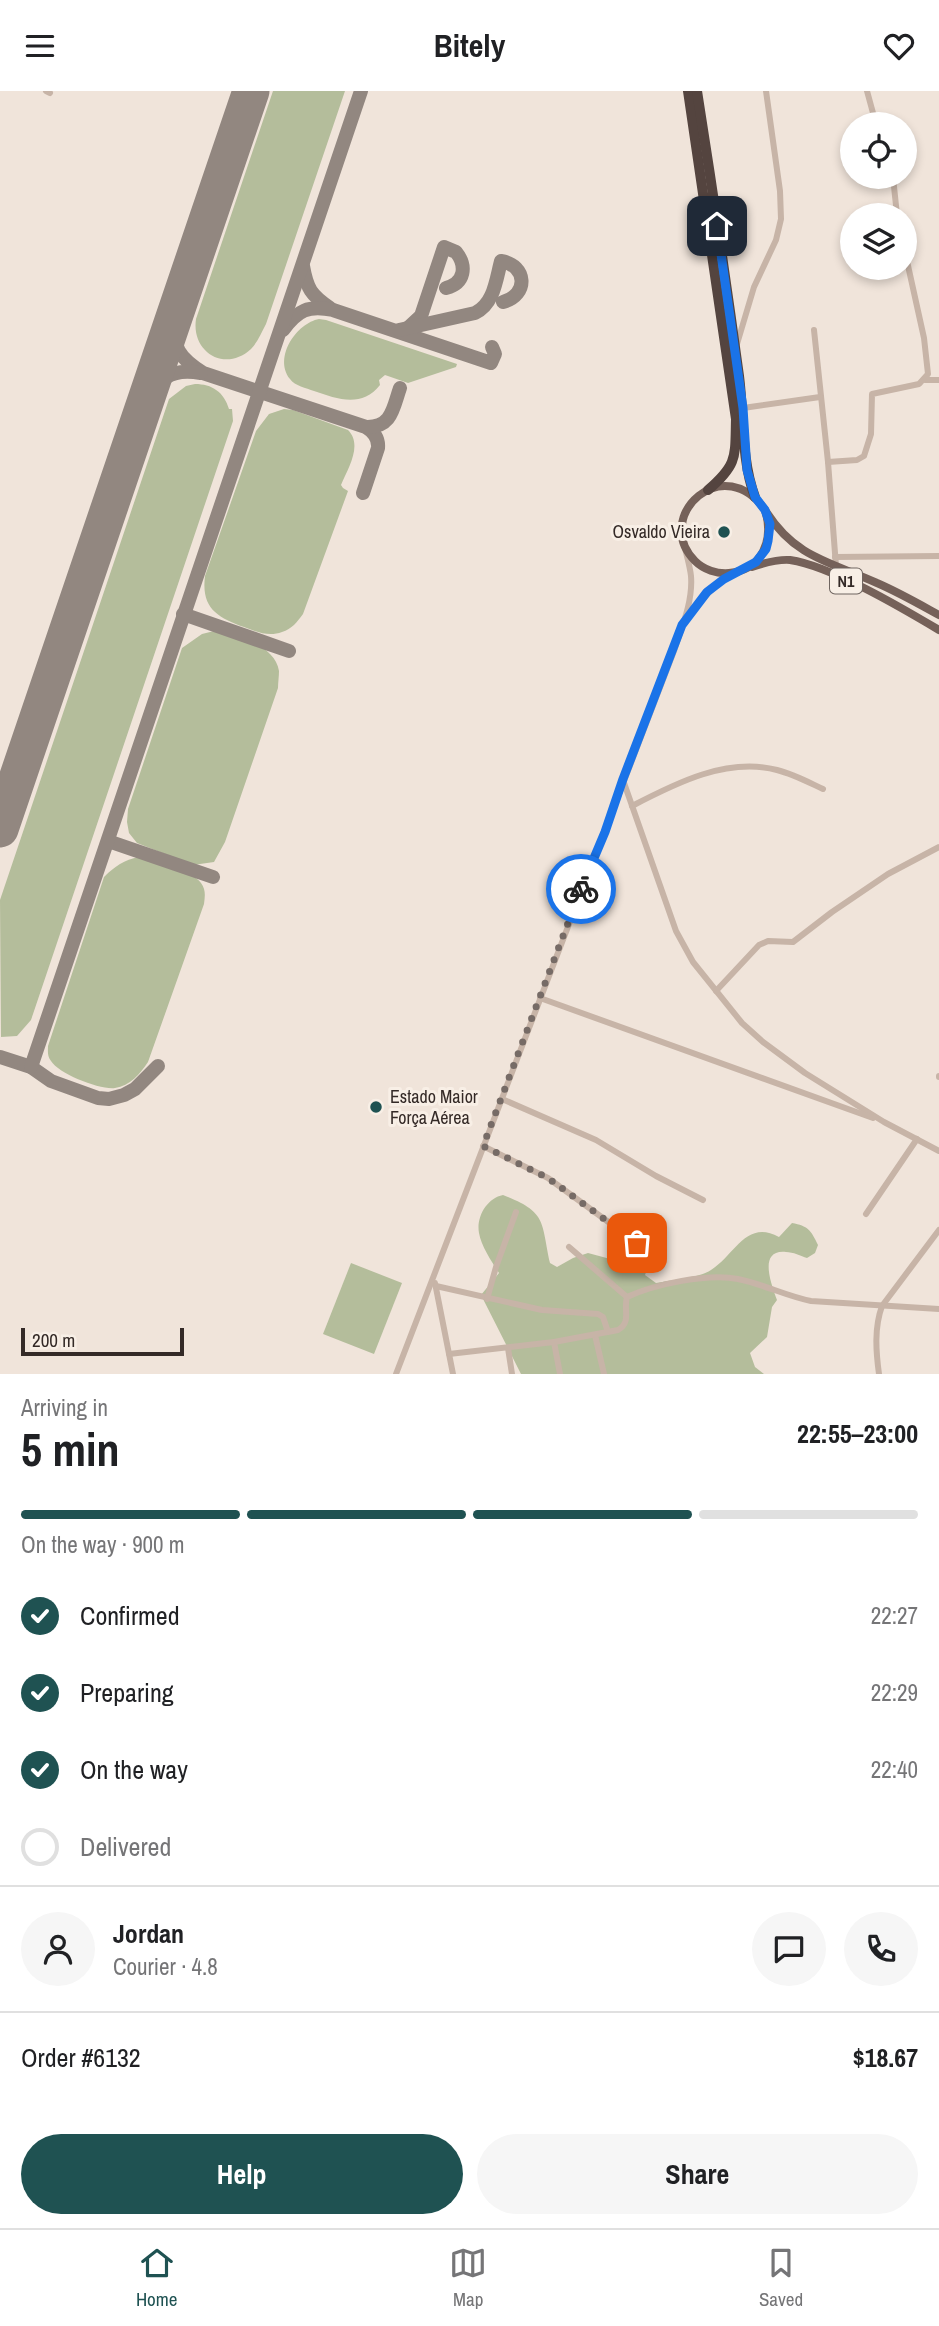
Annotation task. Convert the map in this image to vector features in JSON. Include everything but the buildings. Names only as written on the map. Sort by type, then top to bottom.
[{"type":"highway","points":[[688,91],[736,419],[730,466],[726,474],[708,490]]},
{"type":"highway","points":[[696,91],[743,408],[747,470],[755,497]]},
{"type":"main road","points":[[730,486],[740,488],[755,497],[765,510],[770,524],[766,549],[756,562],[741,570],[721,573],[711,571],[692,558],[682,535],[684,517],[693,501],[708,490],[730,486]]},
{"type":"main road","name":"N1","points":[[765,510],[778,530],[800,550],[836,561],[939,615]]},
{"type":"main road","name":"N1","points":[[741,570],[777,560],[802,563],[840,578],[939,630]]},
{"type":"street","points":[[735,349],[754,287],[776,240],[780,219],[778,180],[766,91]]},
{"type":"street","points":[[867,91],[873,112]]},
{"type":"street","points":[[828,462],[857,460],[864,456],[871,434],[872,394],[919,384],[928,374],[924,338],[911,280]]},
{"type":"street","points":[[814,330],[836,561],[939,556]]},
{"type":"street","points":[[925,380],[939,380]]},
{"type":"street","points":[[743,408],[820,397]]},
{"type":"street","points":[[396,1374],[682,625],[691,588],[685,546]]},
{"type":"street","points":[[682,625],[707,592],[741,570]]},
{"type":"street","points":[[632,806],[663,789],[706,772],[726,768],[775,769],[823,789]]},
{"type":"street","points":[[623,779],[676,931],[693,962],[742,1023],[805,1073],[884,1122],[939,1151]]},
{"type":"street","points":[[716,991],[736,972],[753,950],[764,942],[793,941],[888,874],[939,847]]},
{"type":"street","points":[[540,998],[884,1122]]},
{"type":"street","points":[[502,1099],[606,1144],[656,1176],[703,1201]]},
{"type":"street","points":[[866,1214],[918,1139]]},
{"type":"street","points":[[483,1146],[548,1178],[655,1256]]},
{"type":"street","points":[[487,1299],[516,1212]]},
{"type":"street","points":[[879,1374],[878,1316],[882,1306],[939,1230]]},
{"type":"street","points":[[569,1247],[627,1297]]},
{"type":"street","points":[[627,1297],[691,1279],[725,1277],[739,1279],[793,1298],[939,1309]]},
{"type":"street","points":[[433,1278],[453,1374]]},
{"type":"street","points":[[436,1286],[542,1310],[598,1314],[603,1317],[608,1332]]},
{"type":"street","points":[[449,1354],[554,1342],[618,1330],[626,1324],[627,1297]]},
{"type":"street","points":[[595,1335],[604,1374]]},
{"type":"street","points":[[554,1342],[560,1374]]},
{"type":"street","points":[[508,1347],[512,1374]]},
{"type":"green space","points":[[273,91],[345,91],[266,324],[251,349],[241,356],[221,359],[204,349],[199,341],[196,319]]},
{"type":"green space","points":[[319,319],[457,364],[456,367],[408,383],[385,375],[373,392],[357,399],[340,399],[304,388],[292,381],[285,370],[286,351],[303,327]]},
{"type":"green space","points":[[195,384],[212,387],[221,394],[229,409],[232,409],[233,421],[31,1020],[17,1036],[1,1037],[0,900],[169,399],[186,386]]},
{"type":"green space","points":[[284,409],[348,430],[352,436],[354,450],[341,485],[348,491],[303,614],[289,629],[268,634],[254,631],[219,615],[208,604],[204,587],[205,576],[256,431],[269,414]]},
{"type":"green space","points":[[214,631],[253,642],[270,654],[279,671],[278,688],[225,842],[214,862],[193,865],[137,843],[129,833],[128,809],[182,648],[202,634]]},
{"type":"green space","points":[[139,857],[173,867],[196,878],[204,888],[204,904],[148,1062],[130,1082],[120,1087],[108,1088],[80,1080],[62,1071],[50,1059],[48,1046],[104,877],[120,864]]},
{"type":"green space","points":[[503,1195],[528,1207],[540,1220],[550,1263],[557,1267],[588,1253],[614,1260],[622,1256],[634,1243],[652,1255],[645,1275],[656,1283],[706,1273],[749,1236],[758,1232],[779,1237],[792,1223],[808,1229],[818,1245],[815,1253],[807,1258],[786,1252],[777,1253],[769,1262],[770,1278],[777,1300],[772,1307],[767,1337],[750,1353],[755,1367],[764,1374],[521,1374],[481,1295],[499,1273],[482,1243],[479,1221],[488,1204]]},
{"type":"green space","points":[[351,1263],[402,1283],[374,1354],[323,1334]]},
{"type":"taxiway","points":[[31,1067],[361,91]]},
{"type":"taxiway","points":[[407,329],[421,316],[444,247],[456,252],[463,268],[457,282],[446,288]]},
{"type":"taxiway","points":[[399,330],[475,313],[481,309],[493,291],[501,261],[516,268],[522,280],[517,293],[503,302]]},
{"type":"taxiway","points":[[303,266],[311,291],[330,308]]},
{"type":"taxiway","points":[[283,330],[299,314],[317,308],[333,310],[491,363],[495,354],[492,347]]},
{"type":"taxiway","points":[[174,319],[179,351],[203,373],[366,427],[371,431],[377,438],[378,448],[363,493]]},
{"type":"taxiway","points":[[145,407],[155,389],[172,374],[201,373]]},
{"type":"taxiway","points":[[366,427],[381,424],[386,420],[400,388]]},
{"type":"taxiway","points":[[183,614],[289,651]]},
{"type":"taxiway","points":[[108,841],[213,877]]},
{"type":"taxiway","points":[[0,1057],[31,1067],[51,1081],[98,1098],[109,1099],[135,1089],[158,1066]]},
{"type":"runway","points":[[0,829],[251,91]]},
{"type":"way so far","points":[[581,889],[483,1146],[548,1178],[637,1243]]},
{"type":"place","name":"Osvaldo Vieira","points":[[724,532]]},
{"type":"place","name":"Estado Maior Força Aérea","points":[[376,1107]]},
{"type":"route","points":[[581,889],[682,625],[715,585],[756,562],[766,549],[768,541],[770,524],[765,510],[755,497],[747,470],[743,408],[717,226]]}]
